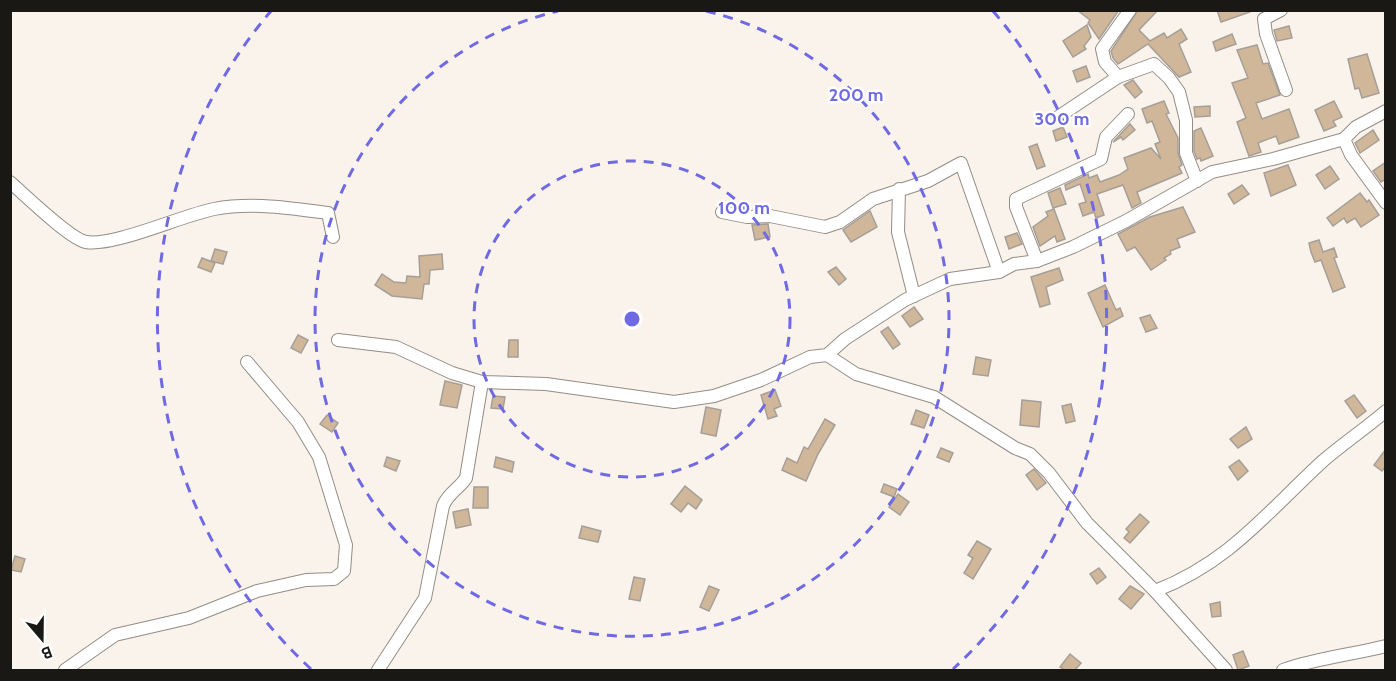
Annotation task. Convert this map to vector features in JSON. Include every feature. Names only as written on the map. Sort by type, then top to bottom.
[{"type":"street","points":[[1118,77],[1105,62],[1102,49],[1130,10]]},
{"type":"street","points":[[1281,10],[1264,19],[1266,34],[1286,90]]},
{"type":"street","points":[[1058,117],[1118,77],[1154,64],[1177,87],[1186,120],[1186,153],[1197,181]]},
{"type":"street","points":[[338,340],[396,346],[452,373],[482,382],[546,384],[674,402],[714,396],[761,380],[810,357],[827,355],[845,339],[914,296],[950,279],[999,272],[1014,264],[1036,261],[1073,247],[1126,221],[1212,172],[1273,159],[1344,139],[1356,128],[1386,111]]},
{"type":"street","points":[[1036,261],[1016,207],[1016,199],[1101,159],[1106,137],[1128,114]]},
{"type":"street","points":[[1344,139],[1351,155],[1386,203]]},
{"type":"street","points":[[722,212],[747,217],[770,216],[825,227],[851,216],[873,199],[928,181],[961,163],[999,272]]},
{"type":"street","points":[[10,182],[66,230],[85,242],[107,240],[215,209],[286,207],[328,213],[333,237]]},
{"type":"street","points":[[899,189],[898,232],[914,296]]},
{"type":"street","points":[[827,355],[856,374],[934,398],[1015,448],[1030,454],[1049,472],[1087,523],[1155,591],[1227,670]]},
{"type":"street","points":[[65,670],[115,635],[189,618],[257,591],[306,580],[334,579],[344,571],[346,545],[319,457],[298,422],[247,362]]},
{"type":"street","points":[[378,670],[425,598],[443,506],[446,498],[461,486],[466,478],[482,382]]},
{"type":"street","points":[[1155,591],[1183,580],[1222,556],[1260,523],[1326,458],[1386,411]]},
{"type":"street","points":[[1283,670],[1330,656],[1386,646]]},
{"type":"building","points":[[1077,10],[1119,10],[1099,39],[1088,23],[1090,20]]},
{"type":"building","points":[[1138,10],[1158,10],[1139,30],[1150,41],[1164,33],[1167,38],[1181,29],[1187,39],[1179,44],[1191,72],[1179,77],[1148,44],[1118,64],[1111,51]]},
{"type":"building","points":[[1217,10],[1250,10],[1250,12],[1221,22]]},
{"type":"building","points":[[1087,25],[1091,37],[1084,46],[1086,49],[1073,57],[1063,41]]},
{"type":"building","points":[[1289,26],[1292,38],[1277,41],[1274,30]]},
{"type":"building","points":[[1232,34],[1236,44],[1216,51],[1213,42]]},
{"type":"building","points":[[1257,45],[1263,64],[1268,63],[1280,95],[1256,103],[1262,119],[1289,109],[1299,137],[1279,144],[1276,136],[1258,143],[1261,152],[1249,156],[1237,122],[1246,118],[1232,83],[1248,78],[1237,50]]},
{"type":"building","points":[[1367,54],[1379,93],[1362,98],[1359,88],[1355,89],[1348,59]]},
{"type":"building","points":[[1086,66],[1090,77],[1077,82],[1073,71]]},
{"type":"building","points":[[1133,80],[1142,92],[1135,98],[1124,85]]},
{"type":"building","points":[[1164,101],[1169,113],[1166,114],[1178,138],[1178,153],[1182,165],[1179,167],[1182,173],[1137,192],[1141,203],[1132,208],[1123,185],[1097,194],[1104,215],[1096,218],[1094,212],[1083,216],[1079,204],[1086,202],[1080,184],[1066,190],[1065,185],[1088,174],[1089,178],[1097,175],[1100,182],[1119,175],[1128,169],[1124,158],[1151,148],[1161,159],[1155,144],[1160,142],[1152,121],[1147,123],[1142,109]]},
{"type":"building","points":[[1334,101],[1342,117],[1333,121],[1336,126],[1324,131],[1315,110]]},
{"type":"building","points":[[1210,106],[1210,116],[1195,117],[1194,107]]},
{"type":"building","points":[[1130,124],[1135,130],[1123,140],[1121,137],[1113,142]]},
{"type":"building","points":[[1063,127],[1067,137],[1056,141],[1053,131]]},
{"type":"building","points":[[1201,128],[1213,156],[1201,161],[1200,158],[1197,159],[1194,151],[1194,131]]},
{"type":"building","points":[[1373,130],[1379,140],[1360,153],[1355,143]]},
{"type":"building","points":[[1037,144],[1045,166],[1037,169],[1029,147]]},
{"type":"building","points":[[1386,162],[1386,179],[1381,182],[1373,171]]},
{"type":"building","points":[[1288,165],[1296,185],[1271,196],[1264,173]]},
{"type":"building","points":[[1330,166],[1339,179],[1325,189],[1316,175]]},
{"type":"building","points":[[1242,185],[1249,194],[1234,204],[1228,194]]},
{"type":"building","points":[[1060,188],[1066,204],[1053,208],[1048,193]]},
{"type":"building","points":[[1360,193],[1367,202],[1369,200],[1379,215],[1361,227],[1355,218],[1347,223],[1344,218],[1333,226],[1327,218]]},
{"type":"building","points":[[1183,207],[1195,232],[1177,239],[1180,247],[1170,251],[1171,254],[1164,258],[1166,260],[1151,270],[1135,247],[1127,251],[1118,234],[1150,217]]},
{"type":"building","points":[[1054,209],[1065,239],[1057,242],[1055,236],[1040,246],[1033,227],[1048,216],[1046,212]]},
{"type":"building","points":[[870,211],[877,227],[851,242],[843,230]]},
{"type":"building","points":[[768,224],[770,237],[755,240],[752,225]]},
{"type":"building","points":[[1017,233],[1022,244],[1009,249],[1005,237]]},
{"type":"building","points":[[1319,240],[1323,252],[1334,248],[1337,257],[1334,258],[1345,287],[1333,292],[1321,260],[1315,262],[1311,252],[1309,243]]},
{"type":"building","points":[[215,249],[227,252],[223,264],[211,261]]},
{"type":"building","points":[[442,254],[443,269],[430,270],[429,284],[424,284],[422,299],[392,296],[375,285],[382,274],[394,282],[406,283],[407,276],[420,277],[419,256]]},
{"type":"building","points":[[202,258],[215,263],[211,272],[198,267]]},
{"type":"building","points":[[836,267],[846,279],[839,285],[828,272]]},
{"type":"building","points":[[1059,268],[1063,280],[1046,287],[1050,304],[1040,307],[1031,277]]},
{"type":"building","points":[[1105,285],[1116,310],[1120,308],[1123,316],[1103,327],[1088,293]]},
{"type":"building","points":[[914,307],[923,319],[910,327],[902,316]]},
{"type":"building","points":[[1150,315],[1157,328],[1146,332],[1140,318]]},
{"type":"building","points":[[888,327],[900,344],[893,349],[881,332]]},
{"type":"building","points":[[298,335],[308,340],[301,353],[291,348]]},
{"type":"building","points":[[509,340],[518,340],[518,357],[508,357]]},
{"type":"building","points":[[976,357],[991,360],[988,376],[973,374]]},
{"type":"building","points":[[445,381],[462,385],[457,408],[440,405]]},
{"type":"building","points":[[775,390],[781,406],[774,409],[777,416],[768,419],[761,395]]},
{"type":"building","points":[[1354,395],[1366,411],[1357,418],[1345,401]]},
{"type":"building","points":[[493,396],[505,397],[503,409],[491,408]]},
{"type":"building","points":[[1022,400],[1041,402],[1039,427],[1020,425]]},
{"type":"building","points":[[1071,404],[1075,421],[1066,423],[1062,406]]},
{"type":"building","points":[[706,407],[721,410],[716,436],[701,433]]},
{"type":"building","points":[[916,410],[929,415],[924,428],[911,424]]},
{"type":"building","points":[[327,415],[338,423],[332,432],[320,424]]},
{"type":"building","points":[[825,419],[835,425],[806,481],[782,470],[787,458],[797,463],[804,447],[808,449]]},
{"type":"building","points":[[1246,427],[1252,439],[1238,448],[1230,439]]},
{"type":"building","points":[[941,448],[953,453],[949,462],[937,457]]},
{"type":"building","points":[[1386,449],[1386,466],[1382,471],[1374,465]]},
{"type":"building","points":[[387,457],[400,461],[396,471],[384,466]]},
{"type":"building","points":[[496,457],[514,462],[512,472],[494,467]]},
{"type":"building","points":[[1239,460],[1248,471],[1238,480],[1229,467]]},
{"type":"building","points":[[1034,469],[1046,483],[1037,490],[1026,475]]},
{"type":"building","points":[[884,484],[897,489],[894,497],[881,492]]},
{"type":"building","points":[[685,486],[702,500],[696,509],[688,503],[681,512],[671,504]]},
{"type":"building","points":[[474,487],[488,487],[488,508],[473,508]]},
{"type":"building","points":[[898,494],[909,502],[900,515],[889,507]]},
{"type":"building","points":[[468,509],[471,525],[456,528],[453,512]]},
{"type":"building","points":[[1140,514],[1149,522],[1130,543],[1124,538],[1129,532],[1126,529]]},
{"type":"building","points":[[582,526],[601,531],[598,542],[579,538]]},
{"type":"building","points":[[977,541],[991,549],[973,579],[964,573],[973,558],[968,555]]},
{"type":"building","points":[[15,556],[25,559],[21,572],[11,570]]},
{"type":"building","points":[[1099,568],[1106,577],[1097,584],[1090,574]]},
{"type":"building","points":[[634,577],[645,579],[640,601],[629,599]]},
{"type":"building","points":[[709,586],[719,590],[709,611],[700,607]]},
{"type":"building","points":[[1130,586],[1144,594],[1131,609],[1119,599]]},
{"type":"building","points":[[1220,602],[1221,616],[1212,617],[1210,604]]},
{"type":"building","points":[[1243,651],[1249,666],[1238,670],[1233,655]]},
{"type":"building","points":[[1070,654],[1081,663],[1075,670],[1065,670],[1060,667]]}]
